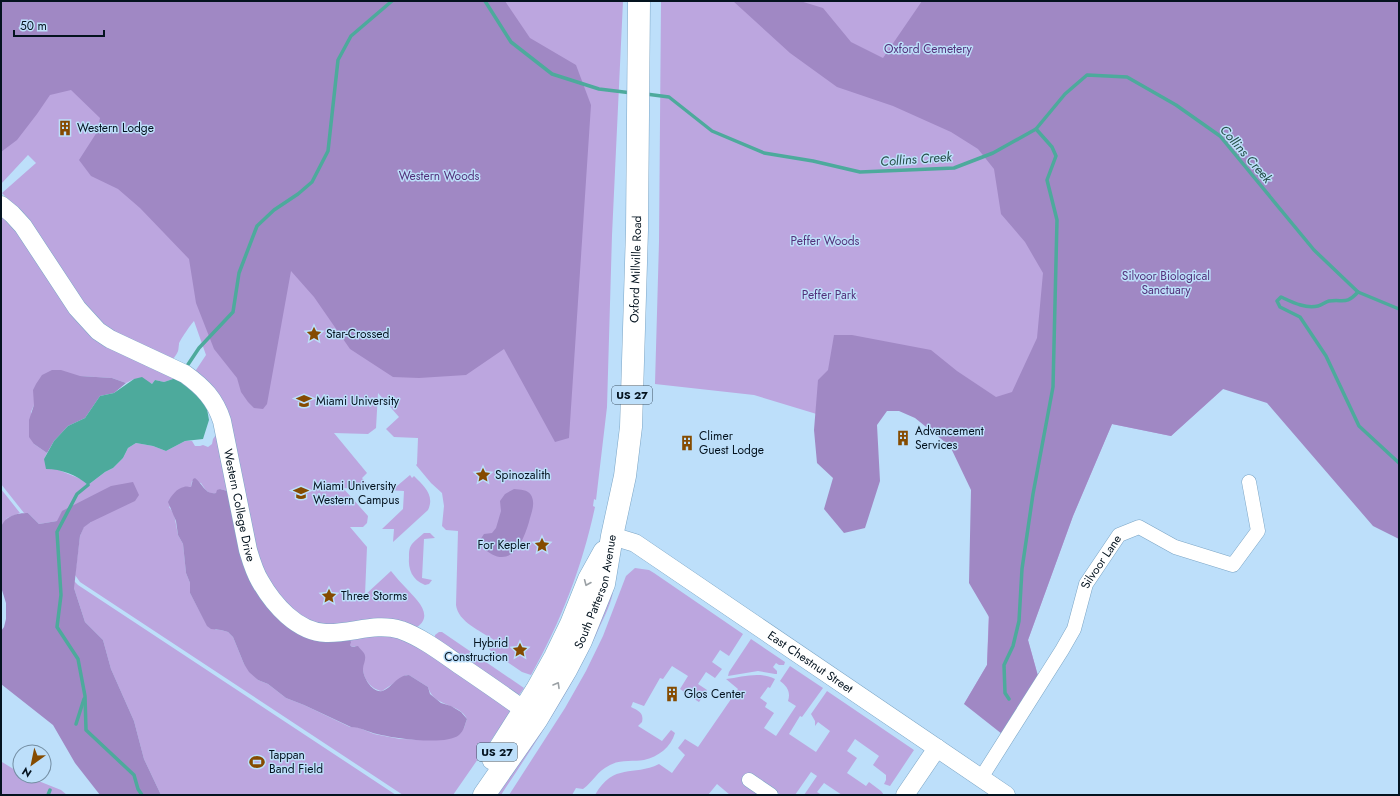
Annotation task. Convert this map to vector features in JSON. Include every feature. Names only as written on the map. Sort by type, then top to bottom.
[{"type":"highway","name":"Oxford Millville Road","points":[[612,536],[624,476],[631,427],[637,230],[639,1]]},
{"type":"highway","name":"South Patterson Avenue","points":[[469,795],[531,714],[581,641],[604,584],[612,536]]},
{"type":"highway","name":"South Patterson Avenue","points":[[484,795],[531,714]]},
{"type":"street","name":"Western College Drive","points":[[1,205],[23,226],[77,308],[87,320],[110,339],[185,374],[212,399],[222,420],[253,566],[259,580],[280,608],[304,627],[315,631],[327,633],[380,626],[408,633],[422,639],[531,714]]},
{"type":"street","name":"Silvoor Lane","points":[[981,778],[1074,629],[1086,584],[1119,535],[1139,527],[1175,547],[1233,565],[1258,531],[1249,482]]},
{"type":"street","name":"East Chestnut Street","points":[[612,536],[634,543],[1006,795]]},
{"type":"street","points":[[906,795],[937,748]]},
{"type":"street","points":[[749,780],[771,795]]},
{"type":"green space","name":"Western Woods","points":[[1,1],[623,1],[612,235],[607,407],[596,500],[594,499],[593,506],[595,507],[590,530],[577,573],[552,635],[531,675],[522,672],[491,651],[489,649],[494,640],[471,626],[465,621],[458,611],[456,605],[458,531],[446,530],[442,526],[444,506],[442,493],[431,483],[416,465],[418,438],[394,437],[386,429],[399,417],[378,393],[376,428],[368,434],[334,433],[367,473],[362,478],[366,483],[360,489],[343,488],[368,516],[367,523],[363,527],[350,527],[367,547],[365,595],[391,571],[422,607],[424,617],[422,622],[417,627],[413,627],[337,626],[309,622],[273,592],[255,554],[227,411],[194,373],[206,355],[194,321],[181,339],[178,352],[173,359],[162,353],[155,354],[115,334],[82,305],[25,217],[2,193],[36,163],[28,155],[1,184]]},
{"type":"green space","name":"Western Woods","points":[[1,1],[505,1],[530,38],[576,65],[591,105],[569,438],[555,442],[504,349],[466,375],[419,378],[393,377],[350,349],[314,297],[291,271],[267,404],[263,409],[254,408],[241,392],[237,378],[214,349],[196,303],[189,259],[140,208],[118,189],[91,176],[79,160],[97,132],[100,118],[71,90],[50,95],[17,140],[1,152]]},
{"type":"green space","name":"Peffer Woods","points":[[661,1],[1399,1],[1223,389],[1171,436],[1112,424],[1073,516],[1028,640],[1038,676],[964,704],[987,665],[994,453],[905,388],[843,422],[754,395],[655,384],[659,242]]},
{"type":"green space","points":[[733,1],[800,1],[823,8],[851,42],[883,58],[922,1],[1399,1],[1399,539],[1373,526],[1267,403],[1223,389],[1171,436],[1112,424],[1073,516],[1028,640],[1038,676],[1002,734],[964,704],[987,665],[989,617],[969,583],[971,490],[950,446],[915,418],[899,411],[887,411],[877,425],[880,481],[865,528],[844,533],[824,509],[833,478],[817,463],[814,430],[818,380],[828,370],[834,335],[852,335],[931,350],[957,371],[996,397],[1012,392],[1037,338],[1043,273],[1025,242],[1001,214],[994,169],[978,149],[951,132],[893,106],[837,87],[790,53]]},
{"type":"green space","points":[[1,214],[6,217],[70,309],[148,365],[149,368],[159,369],[176,378],[164,382],[155,380],[152,384],[134,379],[126,383],[112,378],[80,376],[34,400],[34,405],[31,412],[34,444],[47,453],[44,459],[56,469],[81,479],[88,485],[113,468],[123,458],[128,448],[136,443],[153,446],[166,451],[185,441],[192,441],[195,446],[203,445],[208,447],[212,444],[216,435],[231,492],[220,489],[216,493],[211,493],[207,491],[201,483],[192,481],[191,487],[169,507],[174,514],[178,535],[183,544],[186,573],[190,583],[190,593],[205,621],[216,630],[228,632],[233,637],[244,664],[258,680],[268,684],[286,698],[350,727],[357,727],[374,734],[400,739],[436,740],[464,728],[467,719],[458,710],[441,702],[431,694],[428,687],[409,675],[406,675],[382,691],[371,686],[363,671],[365,657],[355,646],[352,647],[350,645],[349,639],[365,633],[407,638],[512,710],[453,795],[403,795],[80,582],[75,575],[80,536],[84,526],[91,522],[57,521],[39,524],[28,513],[24,513],[1,484]]},
{"type":"green space","points":[[52,370],[61,370],[80,376],[112,378],[126,383],[114,393],[100,396],[85,418],[68,426],[54,441],[47,453],[34,444],[29,437],[29,420],[34,405],[33,390],[42,375]]},
{"type":"green space","points":[[410,475],[412,478],[414,476],[427,491],[430,505],[428,510],[393,542],[394,529],[382,529],[403,509],[404,491],[387,490],[394,484],[397,486]]},
{"type":"green space","points":[[195,478],[209,492],[216,493],[217,490],[220,489],[231,492],[272,608],[349,639],[352,647],[358,646],[365,655],[363,672],[369,684],[375,690],[385,690],[401,677],[409,675],[428,687],[430,694],[441,703],[451,706],[461,712],[467,719],[461,733],[452,738],[432,741],[385,736],[351,727],[286,698],[268,684],[258,680],[249,672],[244,664],[233,637],[228,632],[211,629],[207,626],[190,593],[190,583],[186,573],[183,544],[178,535],[176,521],[168,502],[179,489],[191,487],[193,479]]},
{"type":"green space","points":[[133,482],[139,495],[135,501],[91,522],[84,527],[80,536],[74,588],[85,622],[103,640],[111,669],[134,721],[144,759],[161,795],[100,795],[75,763],[53,725],[1,684],[1,631],[4,627],[6,619],[6,603],[1,587],[1,528],[8,518],[28,513],[39,524],[57,521],[62,511],[111,486]]},
{"type":"green space","points":[[1,489],[20,513],[7,518],[1,528]]},
{"type":"green space","points":[[514,489],[526,491],[531,495],[533,502],[532,512],[526,532],[517,548],[512,554],[505,557],[498,557],[480,545],[480,540],[484,534],[492,533],[496,528],[501,511],[500,501],[505,494]]},
{"type":"green space","points":[[424,533],[430,533],[435,538],[424,539],[422,578],[432,580],[429,584],[425,585],[417,580],[412,574],[409,561],[409,550],[411,546]]},
{"type":"green space","points":[[635,568],[649,570],[654,573],[743,634],[729,656],[720,650],[712,662],[722,669],[715,678],[706,672],[698,684],[707,690],[699,702],[680,689],[688,676],[672,666],[663,679],[660,678],[644,706],[633,702],[631,707],[642,714],[642,722],[638,726],[662,741],[671,730],[675,733],[667,747],[659,754],[644,760],[614,763],[601,771],[583,789],[576,788],[572,795],[509,795],[565,708],[586,671],[603,636],[626,576]]},
{"type":"green space","points":[[74,581],[396,795],[161,795],[144,759],[134,721],[111,669],[103,640],[85,622],[74,588]]},
{"type":"green space","points":[[613,592],[608,608],[586,656],[539,737],[501,795],[491,795]]},
{"type":"green space","points":[[442,632],[524,688],[517,698],[435,639],[435,635]]},
{"type":"green space","points":[[751,639],[785,662],[784,665],[779,665],[776,663],[773,667],[777,671],[777,674],[758,671],[728,676],[729,672]]},
{"type":"green space","points":[[790,666],[823,688],[802,717],[800,716],[789,734],[816,752],[830,731],[818,722],[815,726],[815,721],[811,714],[827,691],[914,750],[890,786],[884,784],[886,775],[873,765],[879,756],[855,739],[847,751],[857,758],[847,773],[866,786],[869,782],[884,795],[842,795],[824,783],[817,792],[822,795],[804,795],[817,776],[811,772],[795,795],[781,795],[750,774],[762,795],[730,795],[717,784],[708,795],[595,795],[609,778],[624,772],[650,768],[659,764],[672,773],[685,755],[678,748],[685,739],[698,747],[738,689],[726,679],[763,675],[775,679],[770,688],[768,687],[760,698],[767,703],[765,707],[774,713],[764,728],[776,736],[796,706],[788,701],[788,690],[780,681]]},
{"type":"green space","points":[[2,762],[12,768],[12,784],[46,784],[61,790],[67,795],[1,795]]},
{"type":"shaded area","points":[[142,377],[152,384],[155,380],[164,382],[176,378],[197,392],[207,409],[209,420],[203,439],[185,441],[166,451],[153,446],[136,443],[128,448],[123,458],[113,468],[88,485],[79,478],[68,473],[46,469],[44,459],[54,441],[68,426],[85,418],[100,396],[114,393],[134,379]]},
{"type":"waterway","points":[[185,369],[199,348],[233,312],[239,273],[257,226],[274,210],[298,194],[312,182],[328,151],[338,60],[351,36],[392,1]]},
{"type":"waterway","name":"Collins Creek","points":[[485,1],[511,42],[552,74],[599,89],[632,93]]},
{"type":"waterway","name":"Collins Creek","points":[[646,94],[669,97],[712,131],[764,153],[813,161],[860,172],[954,168],[993,153],[1036,129],[1065,94],[1087,75],[1127,77],[1176,105],[1220,136],[1314,250],[1358,292],[1399,309]]},
{"type":"waterway","points":[[1009,699],[1005,693],[1004,665],[1013,646],[1019,621],[1022,569],[1033,494],[1053,387],[1057,220],[1047,180],[1056,156],[1052,147],[1036,129]]},
{"type":"waterway","points":[[1358,292],[1351,299],[1345,301],[1329,301],[1313,307],[1308,307],[1281,297],[1277,301],[1280,307],[1300,317],[1326,356],[1359,426],[1399,463]]},
{"type":"waterway","points":[[88,485],[77,494],[57,532],[61,595],[57,627],[78,659],[85,696],[86,730],[134,775],[138,789],[142,795]]},
{"type":"waterway","points":[[76,724],[84,699]]},
{"type":"waterway","points":[[48,795],[50,790]]},
{"type":"place","name":"Western Lodge","points":[[65,128]]},
{"type":"place","name":"Star-Crossed","points":[[314,334]]},
{"type":"place","name":"Miami University","points":[[304,401]]},
{"type":"place","name":"Advancement Services","points":[[903,438]]},
{"type":"place","name":"Climer Guest Lodge","points":[[687,443]]},
{"type":"place","name":"Spinozalith","points":[[483,475]]},
{"type":"place","name":"Miami University Western Campus","points":[[301,493]]},
{"type":"place","name":"For Kepler","points":[[542,545]]},
{"type":"place","name":"Three Storms","points":[[329,596]]},
{"type":"place","name":"Hybrid Construction","points":[[520,650]]},
{"type":"place","name":"Glos Center","points":[[672,694]]},
{"type":"place","name":"Tappan Band Field","points":[[257,762]]},
{"type":"park label","name":"Oxford Cemetery","points":[[928,49]]},
{"type":"park label","name":"Silvoor Biological Sanctuary","points":[[1166,283]]},
{"type":"park label","name":"Peffer Park","points":[[829,295]]}]
